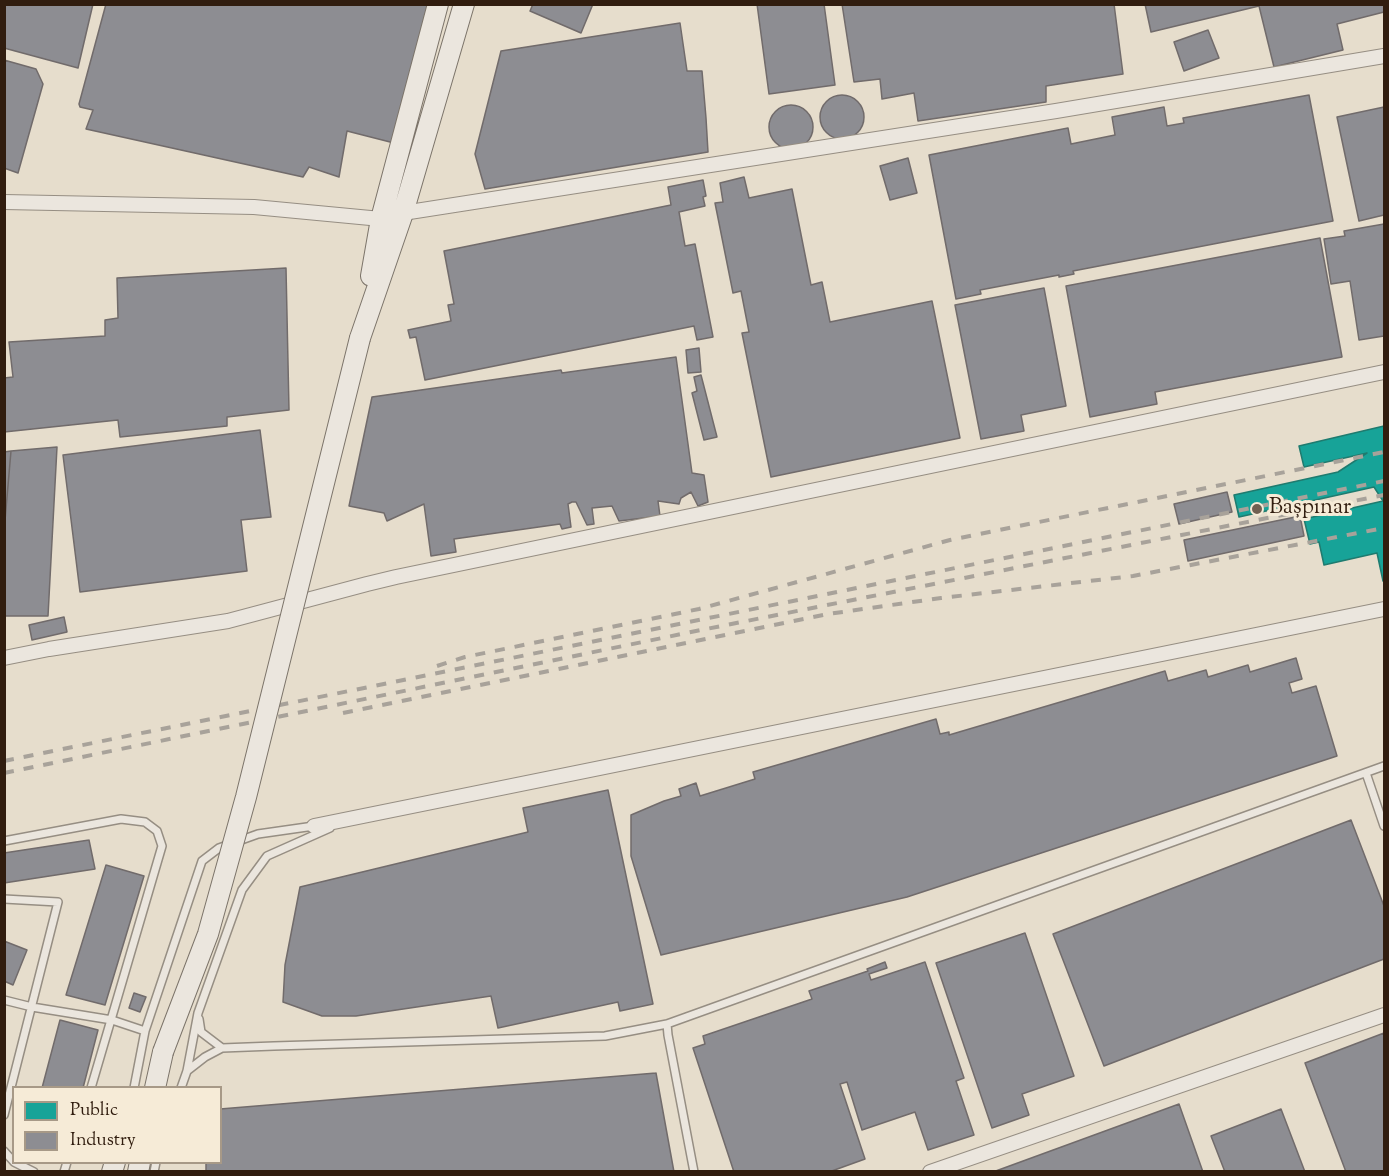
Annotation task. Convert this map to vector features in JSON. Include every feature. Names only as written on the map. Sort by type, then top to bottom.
[{"type":"street","points":[[156,1075],[208,934],[246,797],[360,338],[381,219],[438,4]]},
{"type":"street","points":[[360,338],[403,213],[464,4]]},
{"type":"street","points":[[4,202],[254,207],[381,219],[403,213],[1056,111],[1384,56]]},
{"type":"street","points":[[4,658],[228,621],[396,577],[1384,372]]},
{"type":"street","points":[[314,826],[1384,609]]},
{"type":"street","points":[[930,1172],[1384,1015]]},
{"type":"lane","points":[[187,1071],[205,1057],[222,1048],[605,1036],[667,1024],[1384,766]]},
{"type":"lane","points":[[1366,773],[1384,826]]},
{"type":"lane","points":[[182,1086],[187,1071],[198,1013],[242,890],[267,856],[360,816]]},
{"type":"lane","points":[[4,841],[121,819],[145,822],[157,831],[162,846],[93,1086]]},
{"type":"lane","points":[[134,1086],[145,1031],[202,861],[219,848],[258,834],[314,826]]},
{"type":"lane","points":[[4,899],[58,902],[4,1115]]},
{"type":"lane","points":[[4,1000],[111,1020],[145,1031]]},
{"type":"lane","points":[[198,1013],[201,1032],[222,1048]]},
{"type":"lane","points":[[667,1024],[694,1172]]},
{"type":"lane","points":[[18,1164],[34,1172]]},
{"type":"building: Public","name":"Başpınar","points":[[1384,426],[1384,581],[1377,553],[1324,565],[1319,542],[1310,544],[1304,519],[1383,501],[1374,487],[1239,517],[1234,495],[1338,472],[1367,453],[1304,467],[1299,446]]},
{"type":"building: Industry","points":[[4,4],[93,4],[78,68],[4,48]]},
{"type":"building: Industry","points":[[106,4],[430,4],[394,143],[347,131],[339,177],[309,167],[303,177],[86,129],[93,110],[80,107],[79,104]]},
{"type":"building: Industry","points":[[533,4],[593,4],[581,33],[530,11]]},
{"type":"building: Industry","points":[[757,4],[824,4],[835,85],[769,94]]},
{"type":"building: Industry","points":[[842,4],[1114,4],[1123,74],[1046,86],[1046,102],[918,121],[914,93],[882,99],[880,79],[854,82]]},
{"type":"building: Industry","points":[[1145,4],[1384,4],[1384,12],[1337,24],[1343,50],[1274,67],[1259,6],[1151,32]]},
{"type":"building: Industry","points":[[680,23],[687,71],[702,71],[708,152],[485,189],[475,154],[501,51]]},
{"type":"building: Industry","points":[[1208,30],[1219,58],[1184,71],[1174,42]]},
{"type":"building: Industry","points":[[4,60],[36,69],[43,84],[18,173],[4,168]]},
{"type":"building: Industry","points":[[842,95],[851,96],[858,101],[863,108],[863,126],[858,133],[851,138],[842,139],[833,138],[826,133],[821,126],[820,117],[821,108],[826,101],[833,96]]},
{"type":"building: Industry","points":[[1309,95],[1333,221],[1073,271],[1074,274],[1059,277],[1059,275],[980,290],[981,294],[956,299],[929,155],[1068,128],[1071,144],[1115,135],[1112,117],[1164,107],[1167,126],[1184,123],[1183,118]]},
{"type":"building: Industry","points":[[791,105],[800,106],[807,111],[812,118],[812,136],[807,143],[800,148],[791,149],[782,148],[775,143],[770,136],[769,127],[770,118],[775,111],[782,106]]},
{"type":"building: Industry","points":[[1384,107],[1384,215],[1359,221],[1337,117]]},
{"type":"building: Industry","points":[[908,158],[917,193],[890,200],[880,166]]},
{"type":"building: Industry","points":[[744,177],[749,198],[792,189],[811,285],[822,282],[830,322],[932,301],[960,438],[771,477],[742,333],[749,332],[741,291],[733,293],[715,203],[723,202],[720,183]]},
{"type":"building: Industry","points":[[703,180],[705,206],[679,212],[685,246],[695,244],[713,337],[697,340],[694,326],[425,380],[416,337],[410,338],[408,330],[451,321],[448,305],[454,304],[444,251],[671,205],[668,187]]},
{"type":"building: Industry","points":[[1384,224],[1384,336],[1359,340],[1350,281],[1331,284],[1324,239],[1345,236],[1344,231]]},
{"type":"building: Industry","points":[[1320,238],[1342,357],[1155,392],[1157,404],[1090,417],[1066,286]]},
{"type":"building: Industry","points":[[286,268],[289,410],[227,417],[227,426],[120,437],[118,420],[4,432],[4,378],[13,377],[9,342],[105,336],[105,320],[118,318],[117,278]]},
{"type":"building: Industry","points":[[1044,288],[1066,406],[1021,415],[1024,431],[981,439],[955,305]]},
{"type":"building: Industry","points":[[699,348],[701,372],[688,373],[686,350]]},
{"type":"building: Industry","points":[[676,357],[692,473],[704,475],[708,502],[698,506],[691,492],[681,498],[679,504],[658,501],[660,516],[619,521],[612,506],[592,508],[594,524],[587,525],[576,502],[572,502],[568,504],[571,527],[562,529],[560,524],[454,539],[456,552],[431,556],[424,504],[387,521],[384,513],[349,506],[372,397],[561,370],[562,373]]},
{"type":"building: Industry","points":[[701,375],[717,437],[704,440],[692,393],[697,391],[694,377]]},
{"type":"building: Industry","points":[[260,430],[271,517],[241,520],[247,571],[80,592],[63,455]]},
{"type":"building: Industry","points":[[57,447],[48,616],[4,616],[4,532],[11,451]]},
{"type":"building: Industry","points":[[11,451],[4,532],[4,452]]},
{"type":"building: Industry","points":[[1227,492],[1232,512],[1179,524],[1174,504]]},
{"type":"building: Industry","points":[[1300,516],[1304,536],[1188,561],[1184,540]]},
{"type":"building: Industry","points":[[64,617],[67,632],[32,640],[29,625]]},
{"type":"building: Industry","points":[[1296,658],[1302,679],[1289,683],[1292,693],[1316,686],[1337,756],[907,897],[661,955],[631,856],[631,815],[681,796],[679,789],[696,783],[700,796],[755,779],[753,772],[936,719],[940,734],[949,732],[949,735],[1165,671],[1168,681],[1206,670],[1208,677],[1248,665],[1250,672]]},
{"type":"building: Industry","points":[[608,790],[653,1004],[620,1011],[618,1002],[498,1028],[491,996],[356,1016],[322,1016],[283,1002],[285,965],[300,887],[528,832],[523,808]]},
{"type":"building: Industry","points":[[1351,820],[1384,906],[1384,959],[1104,1066],[1053,934]]},
{"type":"building: Industry","points":[[89,840],[95,869],[4,883],[4,853]]},
{"type":"building: Industry","points":[[106,865],[144,876],[105,1005],[66,995]]},
{"type":"building: Industry","points":[[1025,933],[1074,1076],[1022,1094],[1029,1115],[992,1128],[936,963]]},
{"type":"building: Industry","points":[[4,941],[27,950],[13,985],[4,981]]},
{"type":"building: Industry","points":[[885,962],[887,968],[869,974],[871,980],[925,962],[964,1078],[956,1081],[974,1135],[928,1150],[915,1112],[862,1130],[847,1082],[840,1084],[865,1159],[829,1172],[734,1172],[693,1048],[705,1044],[703,1036],[812,999],[809,991],[868,971],[867,969]]},
{"type":"building: Industry","points":[[134,993],[146,997],[140,1012],[129,1008]]},
{"type":"building: Industry","points":[[60,1020],[98,1030],[84,1086],[43,1086]]},
{"type":"building: Industry","points":[[1384,1033],[1384,1172],[1346,1172],[1305,1063]]},
{"type":"building: Industry","points":[[656,1073],[674,1172],[206,1172],[206,1164],[222,1164],[222,1109]]},
{"type":"building: Industry","points":[[1179,1104],[1203,1172],[993,1172]]},
{"type":"building: Industry","points":[[1281,1109],[1305,1172],[1225,1172],[1211,1136]]},
{"type":"railway","points":[[437,666],[465,657],[699,609],[950,540],[1384,452]]},
{"type":"railway","points":[[4,761],[1384,481]]},
{"type":"railway","points":[[4,773],[701,630],[1384,495]]},
{"type":"railway","points":[[343,713],[828,614],[941,598],[1133,576],[1384,528]]},
{"type":"place","name":"Başpınar","points":[[1257,509]]}]
